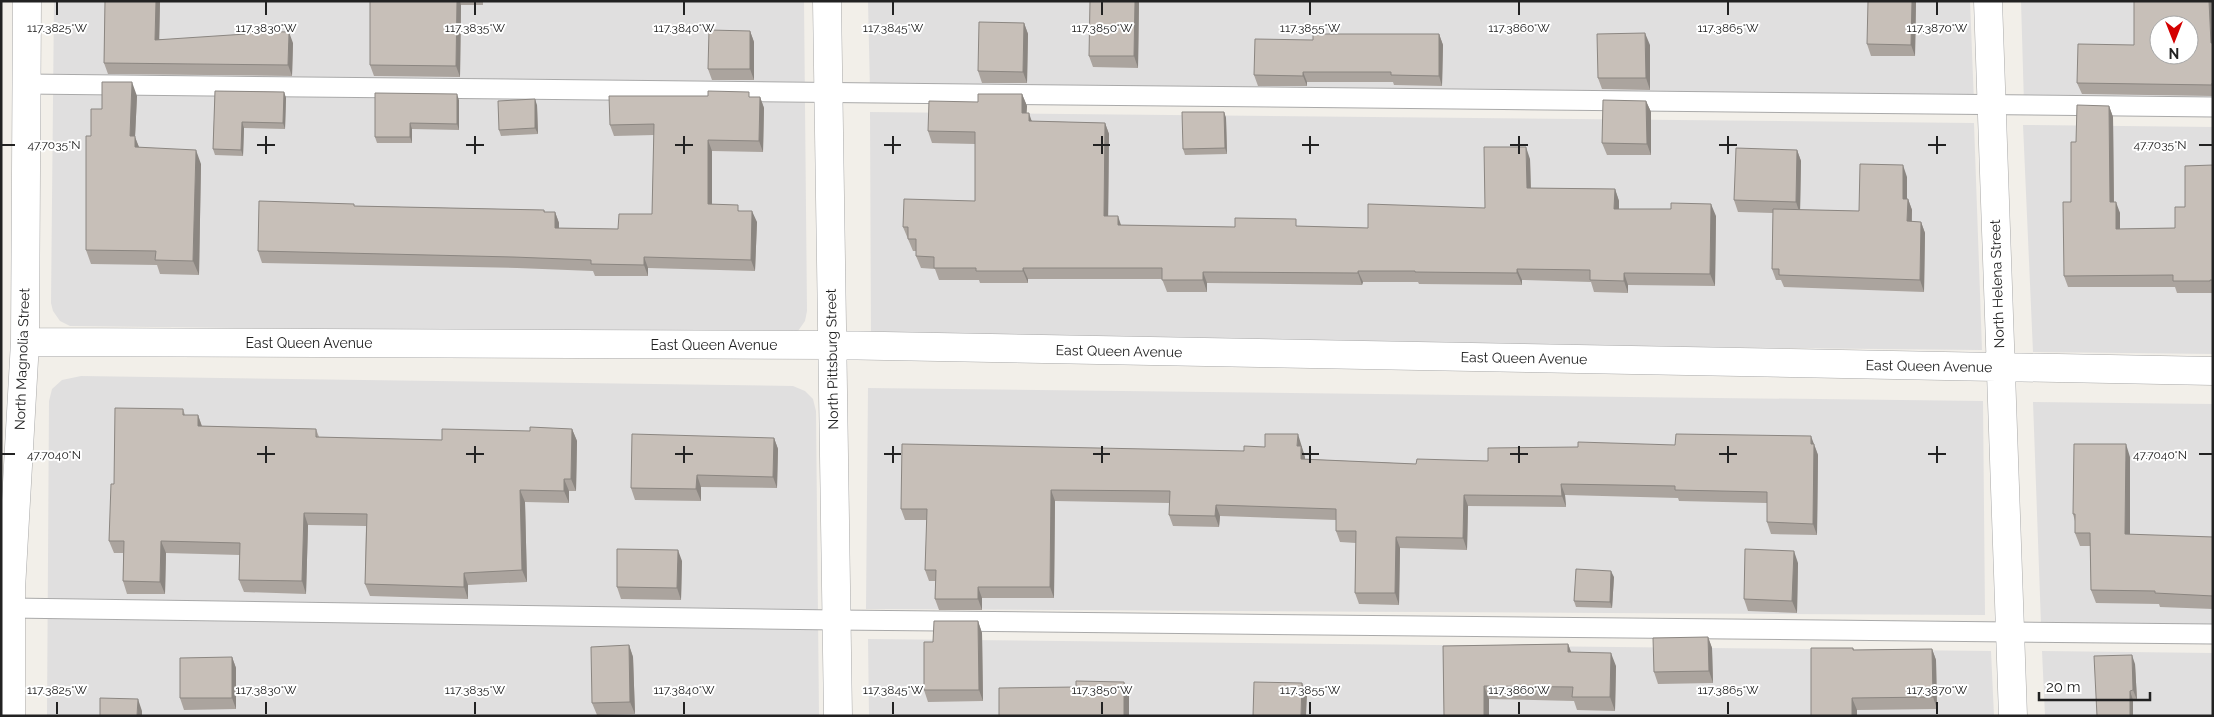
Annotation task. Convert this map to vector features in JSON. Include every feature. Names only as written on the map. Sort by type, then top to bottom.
[{"type":"street","name":"North Magnolia Street","points":[[10,716],[7,595],[25,342],[27,1]]},
{"type":"street","name":"North Pittsburg Street","points":[[827,1],[838,716]]},
{"type":"street","name":"North Helena Street","points":[[1988,1],[2013,716]]},
{"type":"street","name":"East Queen Avenue","points":[[25,342],[831,346],[2213,370]]},
{"type":"lane","points":[[26,84],[2213,107]]},
{"type":"lane","points":[[7,595],[836,620],[2213,634]]},
{"type":"shaded area","points":[[54,1],[804,1],[807,311],[805,321],[798,331],[788,335],[70,326],[60,321],[53,311],[51,303]]},
{"type":"shaded area","points":[[868,1],[1970,1],[1974,103],[870,92]]},
{"type":"shaded area","points":[[2021,1],[2213,1],[2213,107],[2024,105]]},
{"type":"shaded area","points":[[870,112],[1974,123],[1982,350],[871,339]]},
{"type":"shaded area","points":[[2023,125],[2213,127],[2213,354],[2033,352]]},
{"type":"shaded area","points":[[81,376],[793,386],[805,391],[813,399],[816,411],[819,716],[47,716],[49,401],[52,389],[62,380]]},
{"type":"shaded area","points":[[868,388],[1983,401],[1985,615],[866,609]]},
{"type":"shaded area","points":[[2033,402],[2213,404],[2213,626],[2041,624]]},
{"type":"shaded area","points":[[868,639],[1991,651],[1994,716],[869,716]]},
{"type":"shaded area","points":[[2042,651],[2213,653],[2213,716],[2045,716]]},
{"type":"building","points":[[105,1],[156,1],[155,40],[246,34],[246,31],[289,32],[288,65],[104,63]]},
{"type":"building","points":[[370,1],[457,1],[456,66],[370,65]]},
{"type":"building","points":[[1090,1],[1135,1],[1134,56],[1089,56]]},
{"type":"building","points":[[1868,1],[1912,1],[1911,45],[1867,44]]},
{"type":"building","points":[[2134,1],[2209,1],[2211,43],[2213,43],[2213,83],[2212,85],[2077,83],[2078,44],[2134,45]]},
{"type":"building","points":[[979,22],[1024,23],[1023,72],[978,71]]},
{"type":"building","points":[[709,30],[750,31],[750,69],[708,69]]},
{"type":"building","points":[[1645,33],[1646,78],[1598,78],[1597,34]]},
{"type":"building","points":[[1313,34],[1439,34],[1439,76],[1391,75],[1391,72],[1303,72],[1303,76],[1254,75],[1255,39],[1313,40]]},
{"type":"building","points":[[102,82],[132,82],[130,136],[135,136],[135,147],[196,150],[193,261],[155,260],[156,251],[86,250],[86,136],[91,136],[91,109],[102,109]]},
{"type":"building","points":[[215,91],[284,92],[283,123],[242,122],[241,150],[213,149]]},
{"type":"building","points":[[708,91],[749,92],[749,97],[760,97],[759,141],[708,140],[708,204],[738,205],[738,211],[752,211],[751,260],[644,257],[644,265],[591,264],[591,260],[513,257],[258,251],[259,201],[354,204],[354,206],[544,210],[544,212],[555,212],[555,228],[618,229],[619,214],[652,214],[654,124],[610,125],[609,96],[708,96]]},
{"type":"building","points":[[375,93],[457,94],[457,124],[410,123],[410,137],[375,137]]},
{"type":"building","points":[[978,94],[1022,94],[1022,113],[1029,113],[1029,121],[1105,123],[1104,216],[1118,216],[1118,225],[1235,227],[1235,218],[1296,219],[1296,226],[1368,228],[1368,204],[1485,208],[1484,147],[1526,147],[1527,188],[1615,189],[1614,209],[1671,209],[1671,203],[1711,204],[1710,274],[1624,273],[1624,281],[1590,280],[1590,270],[1517,269],[1517,273],[1415,271],[1358,271],[1358,273],[1203,272],[1203,280],[1162,280],[1162,268],[1023,268],[1023,271],[976,271],[976,268],[934,268],[934,257],[916,256],[916,239],[908,239],[908,227],[903,227],[904,199],[975,201],[975,132],[928,131],[929,101],[978,102]]},
{"type":"building","points":[[535,99],[535,128],[499,130],[498,101]]},
{"type":"building","points":[[1603,100],[1646,101],[1647,144],[1602,143]]},
{"type":"building","points":[[2077,105],[2109,106],[2110,202],[2116,202],[2116,229],[2175,228],[2175,207],[2185,207],[2185,166],[2213,165],[2213,280],[2173,281],[2173,275],[2064,276],[2063,202],[2071,202],[2071,142],[2076,142]]},
{"type":"building","points":[[1182,112],[1224,112],[1225,148],[1183,149]]},
{"type":"building","points":[[1736,148],[1797,150],[1796,202],[1734,200]]},
{"type":"building","points":[[1860,164],[1903,165],[1903,199],[1908,199],[1907,221],[1921,222],[1920,280],[1779,275],[1779,269],[1772,269],[1773,209],[1859,211]]},
{"type":"building","points":[[115,408],[183,409],[183,415],[198,415],[198,426],[316,429],[316,437],[442,440],[442,429],[530,431],[530,427],[572,429],[571,479],[564,479],[564,491],[520,490],[522,570],[464,573],[464,587],[365,584],[367,514],[304,513],[302,581],[239,580],[240,543],[161,541],[160,582],[123,581],[124,541],[109,541],[111,484],[114,484]]},
{"type":"building","points":[[632,434],[774,438],[773,477],[697,475],[696,489],[631,488]]},
{"type":"building","points":[[1265,434],[1298,434],[1297,446],[1301,446],[1301,459],[1416,464],[1417,459],[1488,461],[1488,448],[1578,447],[1578,442],[1675,445],[1676,434],[1811,436],[1811,444],[1814,444],[1813,524],[1767,522],[1767,492],[1675,490],[1675,486],[1561,484],[1562,496],[1464,495],[1463,538],[1396,537],[1395,593],[1355,593],[1356,531],[1336,531],[1336,509],[1216,505],[1215,516],[1169,515],[1170,491],[1051,490],[1050,587],[978,587],[978,599],[935,599],[936,570],[925,570],[927,509],[901,509],[902,444],[1244,451],[1244,446],[1265,447]]},
{"type":"building","points":[[2074,444],[2126,444],[2125,534],[2213,537],[2213,596],[2155,593],[2155,591],[2091,590],[2090,533],[2075,533],[2075,514],[2073,514]]},
{"type":"building","points":[[617,549],[678,550],[677,588],[617,587]]},
{"type":"building","points":[[1745,549],[1794,551],[1792,601],[1744,599]]},
{"type":"building","points":[[1576,569],[1611,571],[1610,602],[1574,601]]},
{"type":"building","points":[[934,621],[978,621],[979,690],[924,690],[924,642],[933,642]]},
{"type":"building","points":[[1708,637],[1709,671],[1654,672],[1653,638]]},
{"type":"building","points":[[1568,644],[1568,652],[1611,653],[1610,697],[1572,697],[1573,687],[1484,686],[1484,716],[1444,716],[1443,646]]},
{"type":"building","points":[[629,645],[630,702],[592,703],[591,647]]},
{"type":"building","points":[[1811,648],[1853,648],[1853,650],[1932,649],[1933,697],[1852,698],[1852,716],[1811,716]]},
{"type":"building","points":[[2132,655],[2133,690],[2130,691],[2130,716],[2097,716],[2094,656]]},
{"type":"building","points":[[232,657],[232,698],[180,698],[180,658]]},
{"type":"building","points":[[1076,681],[1124,682],[1124,716],[999,716],[999,688],[1076,687]]},
{"type":"building","points":[[1254,682],[1302,683],[1301,716],[1253,716]]},
{"type":"building","points":[[100,698],[138,699],[137,716],[100,716]]}]
